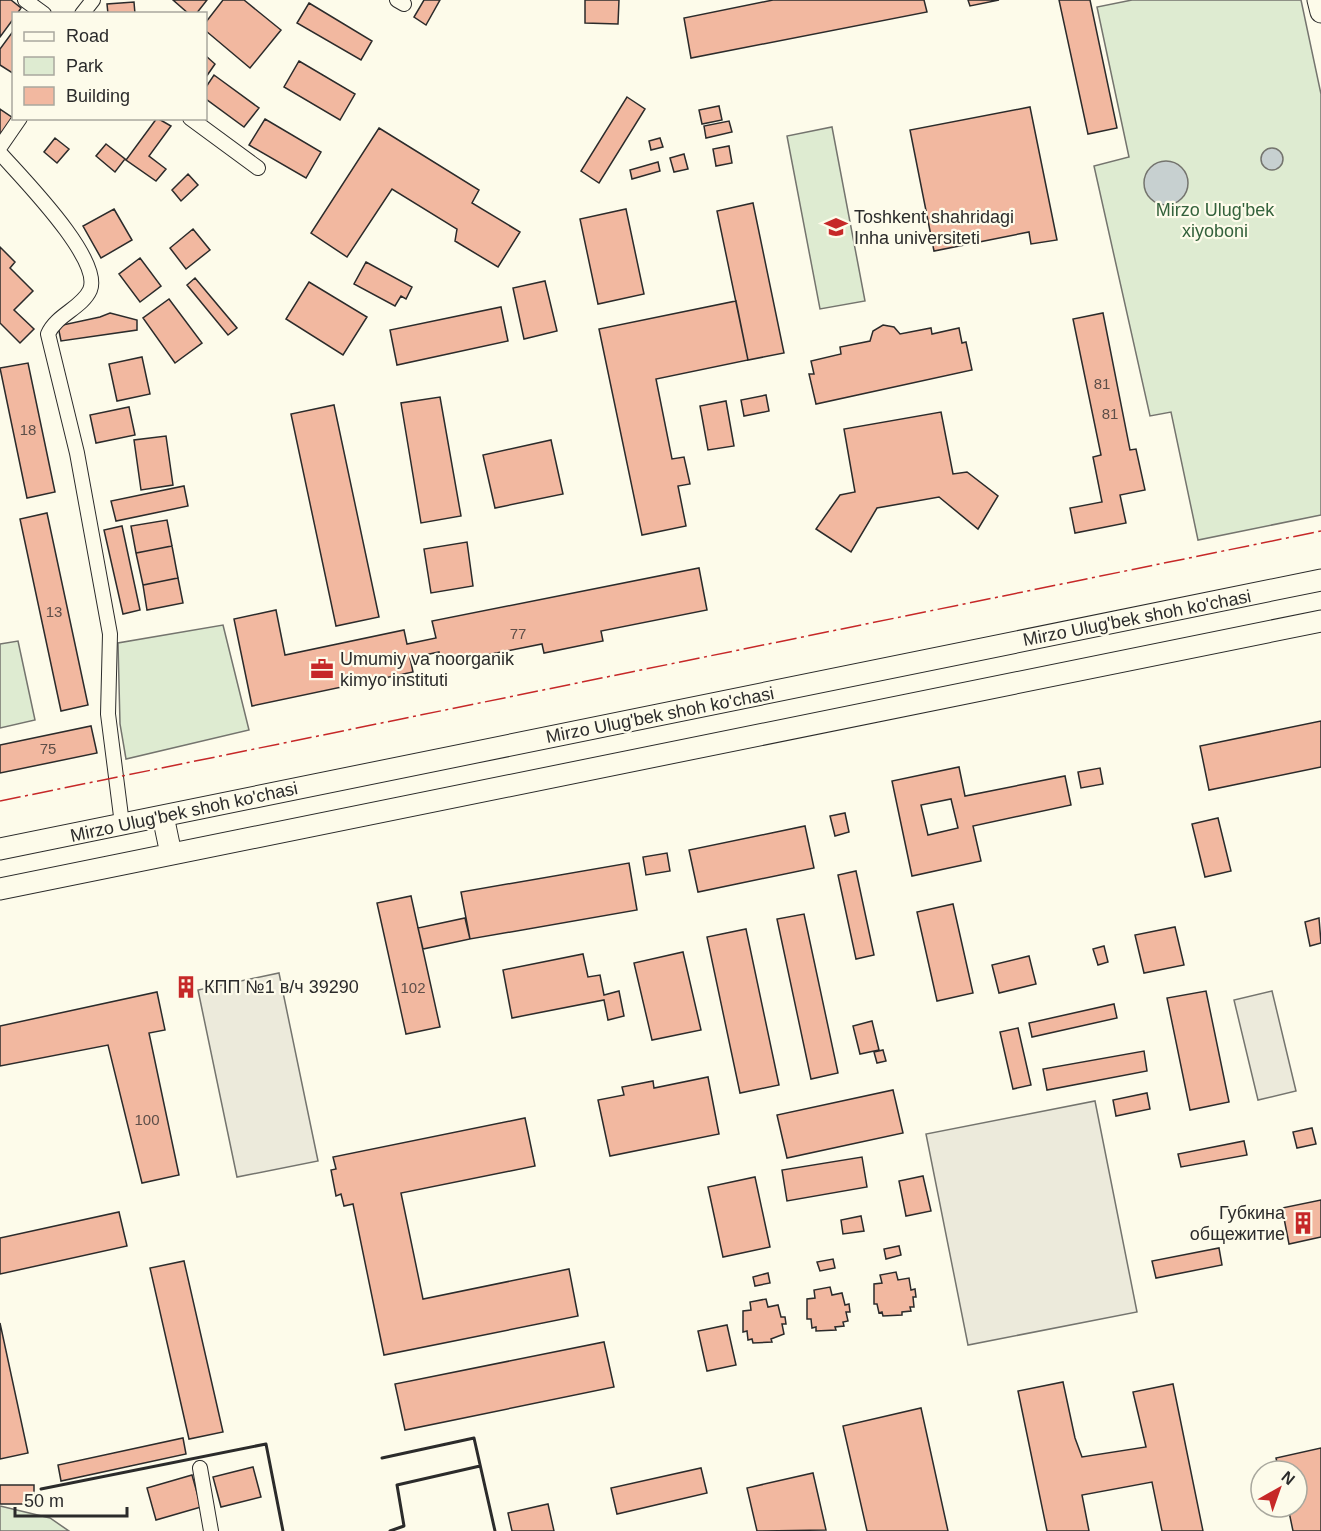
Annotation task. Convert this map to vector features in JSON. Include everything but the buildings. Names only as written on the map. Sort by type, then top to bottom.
[{"type":"main road","points":[[1318,0],[1321,12]]},
{"type":"main road","name":"Mirzo Ulug'bek shoh ko'chasi","points":[[0,849],[1321,580]]},
{"type":"main road","name":"Mirzo Ulug'bek shoh ko'chasi","points":[[0,889],[1321,621]]},
{"type":"main road","points":[[163,816],[171,854]]},
{"type":"street","points":[[25,0],[41,12]]},
{"type":"street","points":[[84,12],[93,0]]},
{"type":"street","points":[[0,147],[19,120]]},
{"type":"street","points":[[193,120],[258,168]]},
{"type":"street","points":[[0,153],[81,249],[91,284],[87,294],[48,334],[77,453],[110,634],[108,714],[122,824]]},
{"type":"street","points":[[200,1467],[211,1531]]},
{"type":"green space","name":"Mirzo Ulug'bek xiyoboni","points":[[1132,0],[1301,0],[1321,94],[1321,515],[1198,540],[1171,412],[1150,416],[1094,166],[1129,157],[1097,7]]},
{"type":"green space","points":[[832,127],[865,301],[820,309],[787,136]]},
{"type":"green space","points":[[223,625],[249,730],[126,759],[120,724],[118,643]]},
{"type":"green space","points":[[18,641],[35,720],[0,728],[0,644]]},
{"type":"green space","points":[[0,1506],[50,1518],[69,1531],[0,1531]]},
{"type":"shaded area","points":[[1272,148],[1280,151],[1283,159],[1280,167],[1272,170],[1264,167],[1261,159],[1264,151]]},
{"type":"shaded area","points":[[1166,161],[1182,167],[1188,183],[1182,199],[1166,205],[1150,199],[1144,183],[1150,167]]},
{"type":"shaded area","points":[[279,973],[318,1161],[237,1177],[198,990]]},
{"type":"shaded area","points":[[1272,991],[1296,1091],[1258,1100],[1234,1000]]},
{"type":"shaded area","points":[[1095,1101],[1137,1312],[968,1345],[926,1134]]},
{"type":"wall","points":[[382,1458],[474,1438],[495,1531]]},
{"type":"wall","points":[[41,1489],[266,1444],[283,1531]]},
{"type":"wall","points":[[390,1531],[404,1526],[397,1485],[480,1466]]},
{"type":"power","points":[[0,801],[1321,531]]},
{"type":"place","name":"Toshkent shahridagi Inha universiteti","points":[[836,227]]},
{"type":"place","name":"Umumiy va noorganik kimyo instituti","points":[[322,669]]},
{"type":"place","name":"КПП №1 в/ч 39290","points":[[186,987]]},
{"type":"place","name":"Губкина общежитие","points":[[1303,1223]]}]
